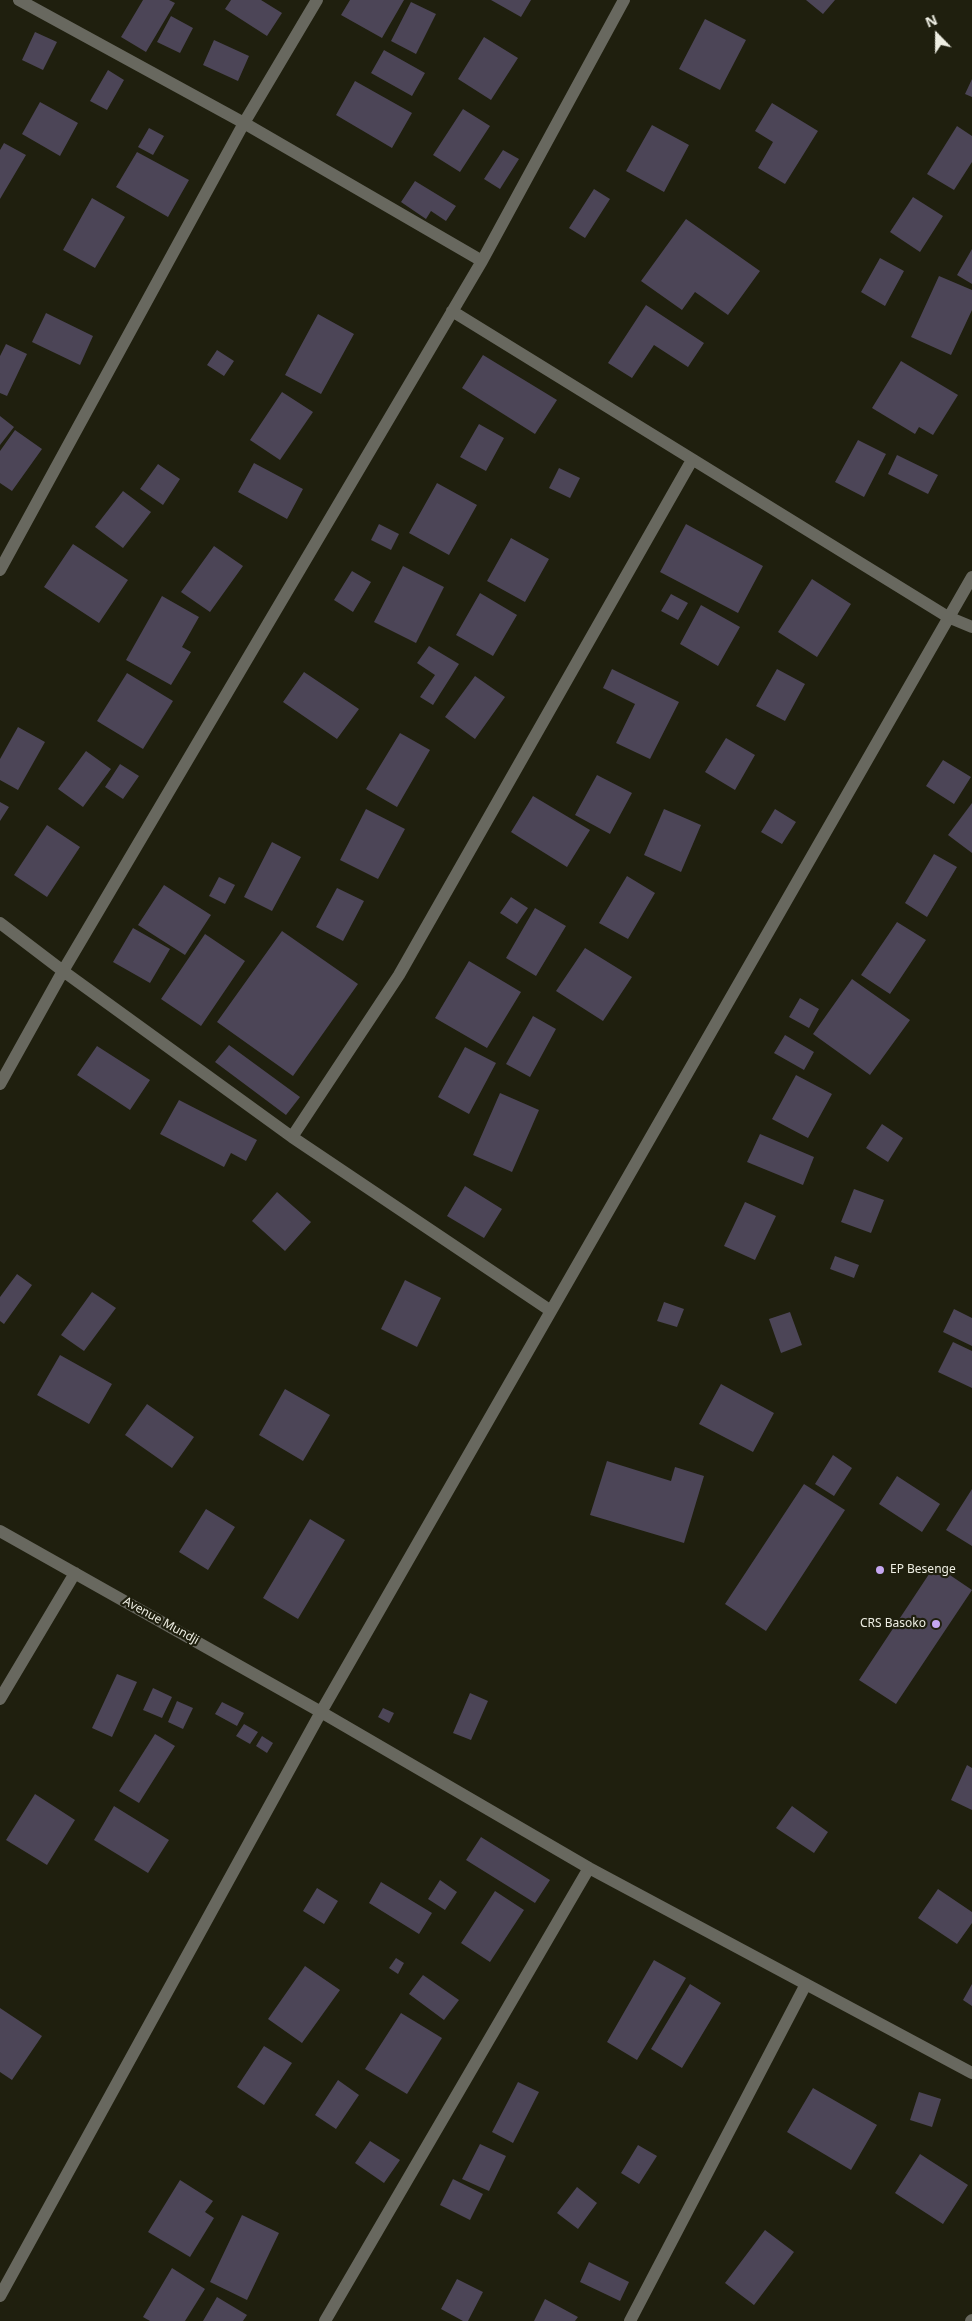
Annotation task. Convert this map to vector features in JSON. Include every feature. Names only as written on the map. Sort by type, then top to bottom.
[{"type":"street","points":[[19,0],[244,123],[482,261]]},
{"type":"street","points":[[0,570],[244,123],[318,0]]},
{"type":"street","points":[[0,1084],[63,971],[482,261],[624,0]]},
{"type":"street","points":[[452,312],[948,617],[972,627]]},
{"type":"street","points":[[292,1137],[399,975],[692,460]]},
{"type":"street","points":[[0,2296],[321,1712],[972,577]]},
{"type":"street","points":[[0,922],[63,971],[292,1137],[551,1311]]},
{"type":"street","name":"Avenue Mundji","points":[[0,1531],[321,1712],[590,1868],[972,2073]]},
{"type":"street","points":[[0,1699],[75,1573]]},
{"type":"street","points":[[325,2321],[590,1868]]},
{"type":"street","points":[[630,2321],[806,1984]]},
{"type":"building","points":[[143,0],[169,0],[175,3],[146,52],[121,37]]},
{"type":"building","points":[[231,0],[261,0],[282,13],[267,36],[225,9]]},
{"type":"building","points":[[350,0],[404,0],[382,38],[341,15]]},
{"type":"building","points":[[491,0],[531,0],[521,17]]},
{"type":"building","points":[[806,0],[835,0],[823,14]]},
{"type":"building","points":[[411,2],[436,14],[416,54],[391,41]]},
{"type":"building","points":[[171,16],[193,28],[180,53],[157,42]]},
{"type":"building","points":[[705,19],[746,40],[720,90],[679,69]]},
{"type":"building","points":[[35,32],[57,42],[43,70],[22,60]]},
{"type":"building","points":[[484,37],[518,58],[491,100],[458,79]]},
{"type":"building","points":[[214,40],[249,56],[238,81],[203,65]]},
{"type":"building","points":[[384,50],[425,73],[412,96],[371,73]]},
{"type":"building","points":[[108,70],[124,80],[107,110],[90,101]]},
{"type":"building","points":[[972,79],[972,97],[965,94]]},
{"type":"building","points":[[355,81],[412,113],[392,148],[336,115]]},
{"type":"building","points":[[40,102],[78,123],[60,156],[22,134]]},
{"type":"building","points":[[772,103],[818,131],[785,184],[758,168],[773,142],[755,131]]},
{"type":"building","points":[[463,109],[490,126],[460,172],[433,155]]},
{"type":"building","points":[[652,125],[689,145],[664,192],[626,171]]},
{"type":"building","points":[[957,126],[972,136],[972,162],[954,190],[927,174]]},
{"type":"building","points":[[149,128],[164,136],[153,155],[138,147]]},
{"type":"building","points":[[4,143],[26,155],[0,199],[0,150]]},
{"type":"building","points":[[503,150],[519,159],[500,189],[484,179]]},
{"type":"building","points":[[137,152],[189,180],[168,217],[116,187]]},
{"type":"building","points":[[415,181],[456,206],[446,221],[431,211],[426,219],[401,202]]},
{"type":"building","points":[[594,189],[610,199],[585,238],[569,228]]},
{"type":"building","points":[[913,197],[943,216],[920,252],[890,232]]},
{"type":"building","points":[[92,198],[125,217],[95,268],[63,250]]},
{"type":"building","points":[[686,219],[760,271],[728,315],[695,292],[682,310],[641,281]]},
{"type":"building","points":[[972,249],[972,284],[957,275]]},
{"type":"building","points":[[880,258],[904,271],[885,306],[861,292]]},
{"type":"building","points":[[939,276],[972,290],[972,310],[951,355],[911,337]]},
{"type":"building","points":[[646,305],[704,343],[688,367],[654,345],[632,378],[608,363]]},
{"type":"building","points":[[46,313],[93,336],[80,365],[32,342]]},
{"type":"building","points":[[318,314],[354,334],[321,394],[285,375]]},
{"type":"building","points":[[6,344],[27,354],[7,396],[0,393],[0,356]]},
{"type":"building","points":[[217,350],[234,361],[224,376],[207,365]]},
{"type":"building","points":[[483,355],[557,400],[535,434],[462,388]]},
{"type":"building","points":[[901,361],[958,395],[933,435],[919,427],[915,434],[872,408]]},
{"type":"building","points":[[282,392],[313,412],[280,460],[250,440]]},
{"type":"building","points":[[0,416],[14,427],[0,445]]},
{"type":"building","points":[[479,424],[504,438],[486,471],[460,457]]},
{"type":"building","points":[[15,430],[42,449],[12,491],[0,483],[0,451]]},
{"type":"building","points":[[858,440],[886,454],[864,497],[835,482]]},
{"type":"building","points":[[897,455],[938,475],[928,494],[888,474]]},
{"type":"building","points":[[254,463],[303,489],[287,519],[238,492]]},
{"type":"building","points":[[158,464],[180,479],[163,505],[140,489]]},
{"type":"building","points":[[559,468],[580,478],[570,498],[549,488]]},
{"type":"building","points":[[437,483],[477,505],[449,555],[409,533]]},
{"type":"building","points":[[123,491],[151,512],[123,548],[95,527]]},
{"type":"building","points":[[379,524],[399,534],[391,550],[371,540]]},
{"type":"building","points":[[686,524],[763,566],[738,613],[660,572]]},
{"type":"building","points":[[511,538],[549,559],[525,602],[487,581]]},
{"type":"building","points":[[73,544],[128,580],[99,623],[44,587]]},
{"type":"building","points":[[214,546],[243,566],[210,612],[181,592]]},
{"type":"building","points":[[403,566],[444,587],[416,643],[374,622]]},
{"type":"building","points":[[352,571],[371,582],[353,612],[334,600]]},
{"type":"building","points":[[812,579],[851,604],[817,657],[778,632]]},
{"type":"building","points":[[480,593],[517,615],[493,656],[456,635]]},
{"type":"building","points":[[671,594],[688,603],[678,620],[661,611]]},
{"type":"building","points":[[162,596],[199,617],[182,647],[191,652],[171,685],[126,660]]},
{"type":"building","points":[[701,605],[740,627],[718,666],[680,644]]},
{"type":"building","points":[[429,646],[459,664],[433,705],[420,697],[435,675],[417,663]]},
{"type":"building","points":[[612,669],[679,702],[650,759],[616,743],[635,704],[603,688]]},
{"type":"building","points":[[777,669],[805,684],[785,721],[756,706]]},
{"type":"building","points":[[304,672],[359,709],[337,739],[283,702]]},
{"type":"building","points":[[127,673],[173,701],[143,749],[97,721]]},
{"type":"building","points":[[475,676],[505,697],[475,739],[445,717]]},
{"type":"building","points":[[18,727],[45,742],[18,790],[0,780],[0,759]]},
{"type":"building","points":[[400,733],[430,750],[397,807],[366,789]]},
{"type":"building","points":[[726,738],[755,755],[735,790],[705,772]]},
{"type":"building","points":[[86,751],[111,769],[83,807],[58,789]]},
{"type":"building","points":[[943,760],[971,777],[954,804],[926,786]]},
{"type":"building","points":[[120,764],[139,776],[123,799],[105,787]]},
{"type":"building","points":[[597,775],[632,793],[610,834],[575,815]]},
{"type":"building","points":[[533,796],[590,830],[567,867],[511,832]]},
{"type":"building","points":[[0,802],[9,807],[0,821]]},
{"type":"building","points":[[972,803],[972,853],[948,835]]},
{"type":"building","points":[[366,809],[405,829],[378,879],[340,860]]},
{"type":"building","points":[[664,809],[701,825],[681,872],[644,855]]},
{"type":"building","points":[[775,809],[796,822],[782,844],[761,832]]},
{"type":"building","points":[[47,825],[80,847],[47,897],[14,875]]},
{"type":"building","points":[[272,842],[301,857],[272,911],[244,897]]},
{"type":"building","points":[[934,854],[957,867],[927,917],[905,903]]},
{"type":"building","points":[[627,876],[655,893],[628,939],[599,923]]},
{"type":"building","points":[[219,877],[235,885],[225,904],[209,896]]},
{"type":"building","points":[[164,885],[211,915],[185,955],[138,925]]},
{"type":"building","points":[[337,888],[364,901],[343,941],[316,927]]},
{"type":"building","points":[[511,897],[528,908],[517,924],[500,913]]},
{"type":"building","points":[[535,908],[566,926],[536,976],[506,958]]},
{"type":"building","points":[[897,922],[926,940],[890,994],[861,975]]},
{"type":"building","points":[[133,928],[170,949],[150,983],[113,962]]},
{"type":"building","points":[[282,931],[358,984],[293,1076],[217,1022]]},
{"type":"building","points":[[205,934],[245,961],[201,1026],[161,999]]},
{"type":"building","points":[[585,948],[632,977],[603,1021],[556,991]]},
{"type":"building","points":[[469,961],[521,992],[487,1048],[435,1018]]},
{"type":"building","points":[[852,979],[910,1020],[870,1075],[813,1034]]},
{"type":"building","points":[[800,998],[819,1009],[809,1028],[789,1017]]},
{"type":"building","points":[[533,1016],[556,1029],[530,1077],[506,1064]]},
{"type":"building","points":[[785,1035],[814,1052],[804,1070],[774,1053]]},
{"type":"building","points":[[229,1045],[300,1097],[286,1115],[215,1062]]},
{"type":"building","points":[[97,1046],[150,1080],[130,1110],[77,1075]]},
{"type":"building","points":[[465,1047],[496,1063],[469,1114],[438,1097]]},
{"type":"building","points":[[796,1075],[832,1094],[808,1138],[772,1119]]},
{"type":"building","points":[[500,1093],[539,1110],[512,1172],[473,1155]]},
{"type":"building","points":[[179,1100],[257,1140],[246,1161],[231,1153],[224,1167],[160,1134]]},
{"type":"building","points":[[882,1124],[903,1138],[888,1162],[866,1148]]},
{"type":"building","points":[[760,1134],[814,1157],[803,1185],[747,1162]]},
{"type":"building","points":[[465,1186],[502,1209],[484,1238],[447,1216]]},
{"type":"building","points":[[854,1189],[884,1200],[871,1233],[841,1222]]},
{"type":"building","points":[[277,1192],[311,1222],[285,1251],[252,1221]]},
{"type":"building","points":[[745,1202],[776,1216],[755,1260],[724,1246]]},
{"type":"building","points":[[835,1256],[859,1265],[854,1278],[830,1269]]},
{"type":"building","points":[[17,1274],[32,1285],[4,1324],[0,1321],[0,1297]]},
{"type":"building","points":[[405,1280],[441,1298],[417,1347],[381,1329]]},
{"type":"building","points":[[92,1292],[116,1308],[84,1351],[61,1335]]},
{"type":"building","points":[[664,1302],[684,1309],[677,1327],[657,1321]]},
{"type":"building","points":[[954,1309],[972,1318],[972,1346],[943,1332]]},
{"type":"building","points":[[790,1312],[802,1345],[781,1353],[769,1319]]},
{"type":"building","points":[[953,1342],[972,1351],[972,1388],[938,1372]]},
{"type":"building","points":[[60,1355],[112,1384],[89,1424],[37,1395]]},
{"type":"building","points":[[721,1384],[774,1413],[753,1452],[699,1424]]},
{"type":"building","points":[[285,1389],[330,1415],[303,1461],[259,1435]]},
{"type":"building","points":[[147,1404],[194,1437],[172,1468],[125,1435]]},
{"type":"building","points":[[833,1455],[852,1468],[834,1496],[815,1484]]},
{"type":"building","points":[[607,1461],[671,1481],[675,1467],[704,1476],[684,1543],[590,1515]]},
{"type":"building","points":[[897,1476],[940,1504],[922,1532],[879,1504]]},
{"type":"building","points":[[804,1484],[845,1510],[766,1631],[725,1604]]},
{"type":"building","points":[[972,1489],[972,1546],[946,1530]]},
{"type":"building","points":[[206,1509],[235,1527],[208,1570],[179,1552]]},
{"type":"building","points":[[310,1519],[345,1540],[298,1619],[263,1598]]},
{"type":"building","points":[[935,1565],[972,1590],[896,1704],[859,1680]]},
{"type":"building","points":[[117,1674],[137,1682],[112,1737],[92,1728]]},
{"type":"building","points":[[153,1688],[172,1697],[162,1718],[143,1710]]},
{"type":"building","points":[[470,1693],[488,1701],[471,1740],[453,1733]]},
{"type":"building","points":[[177,1701],[193,1708],[183,1729],[168,1722]]},
{"type":"building","points":[[222,1702],[244,1713],[237,1726],[215,1714]]},
{"type":"building","points":[[383,1708],[394,1713],[389,1723],[378,1717]]},
{"type":"building","points":[[244,1724],[258,1732],[250,1744],[236,1736]]},
{"type":"building","points":[[155,1734],[175,1746],[139,1803],[119,1791]]},
{"type":"building","points":[[262,1736],[273,1743],[267,1753],[256,1746]]},
{"type":"building","points":[[967,1765],[972,1768],[972,1810],[951,1800]]},
{"type":"building","points":[[35,1794],[75,1820],[47,1865],[6,1840]]},
{"type":"building","points":[[114,1806],[169,1840],[148,1873],[94,1840]]},
{"type":"building","points":[[792,1806],[828,1832],[814,1853],[776,1828]]},
{"type":"building","points":[[481,1837],[550,1880],[535,1903],[466,1860]]},
{"type":"building","points":[[440,1880],[457,1892],[445,1910],[428,1899]]},
{"type":"building","points":[[381,1882],[432,1913],[419,1934],[369,1903]]},
{"type":"building","points":[[317,1888],[338,1901],[324,1924],[303,1911]]},
{"type":"building","points":[[938,1889],[972,1912],[972,1923],[957,1944],[918,1918]]},
{"type":"building","points":[[495,1891],[524,1910],[490,1962],[461,1943]]},
{"type":"building","points":[[396,1958],[404,1963],[398,1974],[389,1968]]},
{"type":"building","points":[[654,1960],[686,1978],[637,2060],[607,2042]]},
{"type":"building","points":[[305,1966],[340,1990],[302,2043],[268,2019]]},
{"type":"building","points":[[423,1975],[459,2000],[444,2020],[409,1994]]},
{"type":"building","points":[[690,1984],[721,2003],[682,2068],[651,2049]]},
{"type":"building","points":[[972,1984],[972,2006],[963,2000]]},
{"type":"building","points":[[0,2008],[42,2036],[12,2080],[0,2072]]},
{"type":"building","points":[[401,2013],[442,2038],[407,2094],[365,2069]]},
{"type":"building","points":[[264,2046],[292,2063],[264,2105],[237,2087]]},
{"type":"building","points":[[338,2080],[359,2095],[336,2129],[315,2115]]},
{"type":"building","points":[[518,2082],[539,2092],[513,2143],[492,2132]]},
{"type":"building","points":[[813,2088],[877,2125],[851,2170],[787,2132]]},
{"type":"building","points":[[919,2092],[941,2099],[932,2127],[910,2120]]},
{"type":"building","points":[[370,2141],[400,2160],[384,2183],[355,2163]]},
{"type":"building","points":[[480,2144],[506,2156],[489,2191],[462,2179]]},
{"type":"building","points":[[638,2145],[657,2156],[639,2184],[621,2173]]},
{"type":"building","points":[[920,2154],[968,2185],[943,2224],[895,2193]]},
{"type":"building","points":[[453,2179],[483,2194],[470,2220],[440,2205]]},
{"type":"building","points":[[180,2180],[213,2201],[205,2212],[214,2218],[190,2257],[148,2232]]},
{"type":"building","points":[[577,2187],[597,2203],[578,2229],[557,2213]]},
{"type":"building","points":[[242,2215],[279,2233],[247,2300],[210,2282]]},
{"type":"building","points":[[765,2230],[794,2252],[754,2305],[725,2283]]},
{"type":"building","points":[[589,2262],[629,2282],[620,2301],[580,2282]]},
{"type":"building","points":[[172,2268],[205,2289],[185,2321],[150,2321],[143,2317]]},
{"type":"building","points":[[457,2279],[483,2292],[468,2321],[463,2321],[441,2309]]},
{"type":"building","points":[[217,2297],[247,2315],[243,2321],[203,2321]]},
{"type":"building","points":[[545,2299],[578,2317],[575,2321],[534,2321]]},
{"type":"place","name":"EP Besenge","points":[[880,1570]]},
{"type":"place","name":"CRS Basoko","points":[[936,1624]]}]
